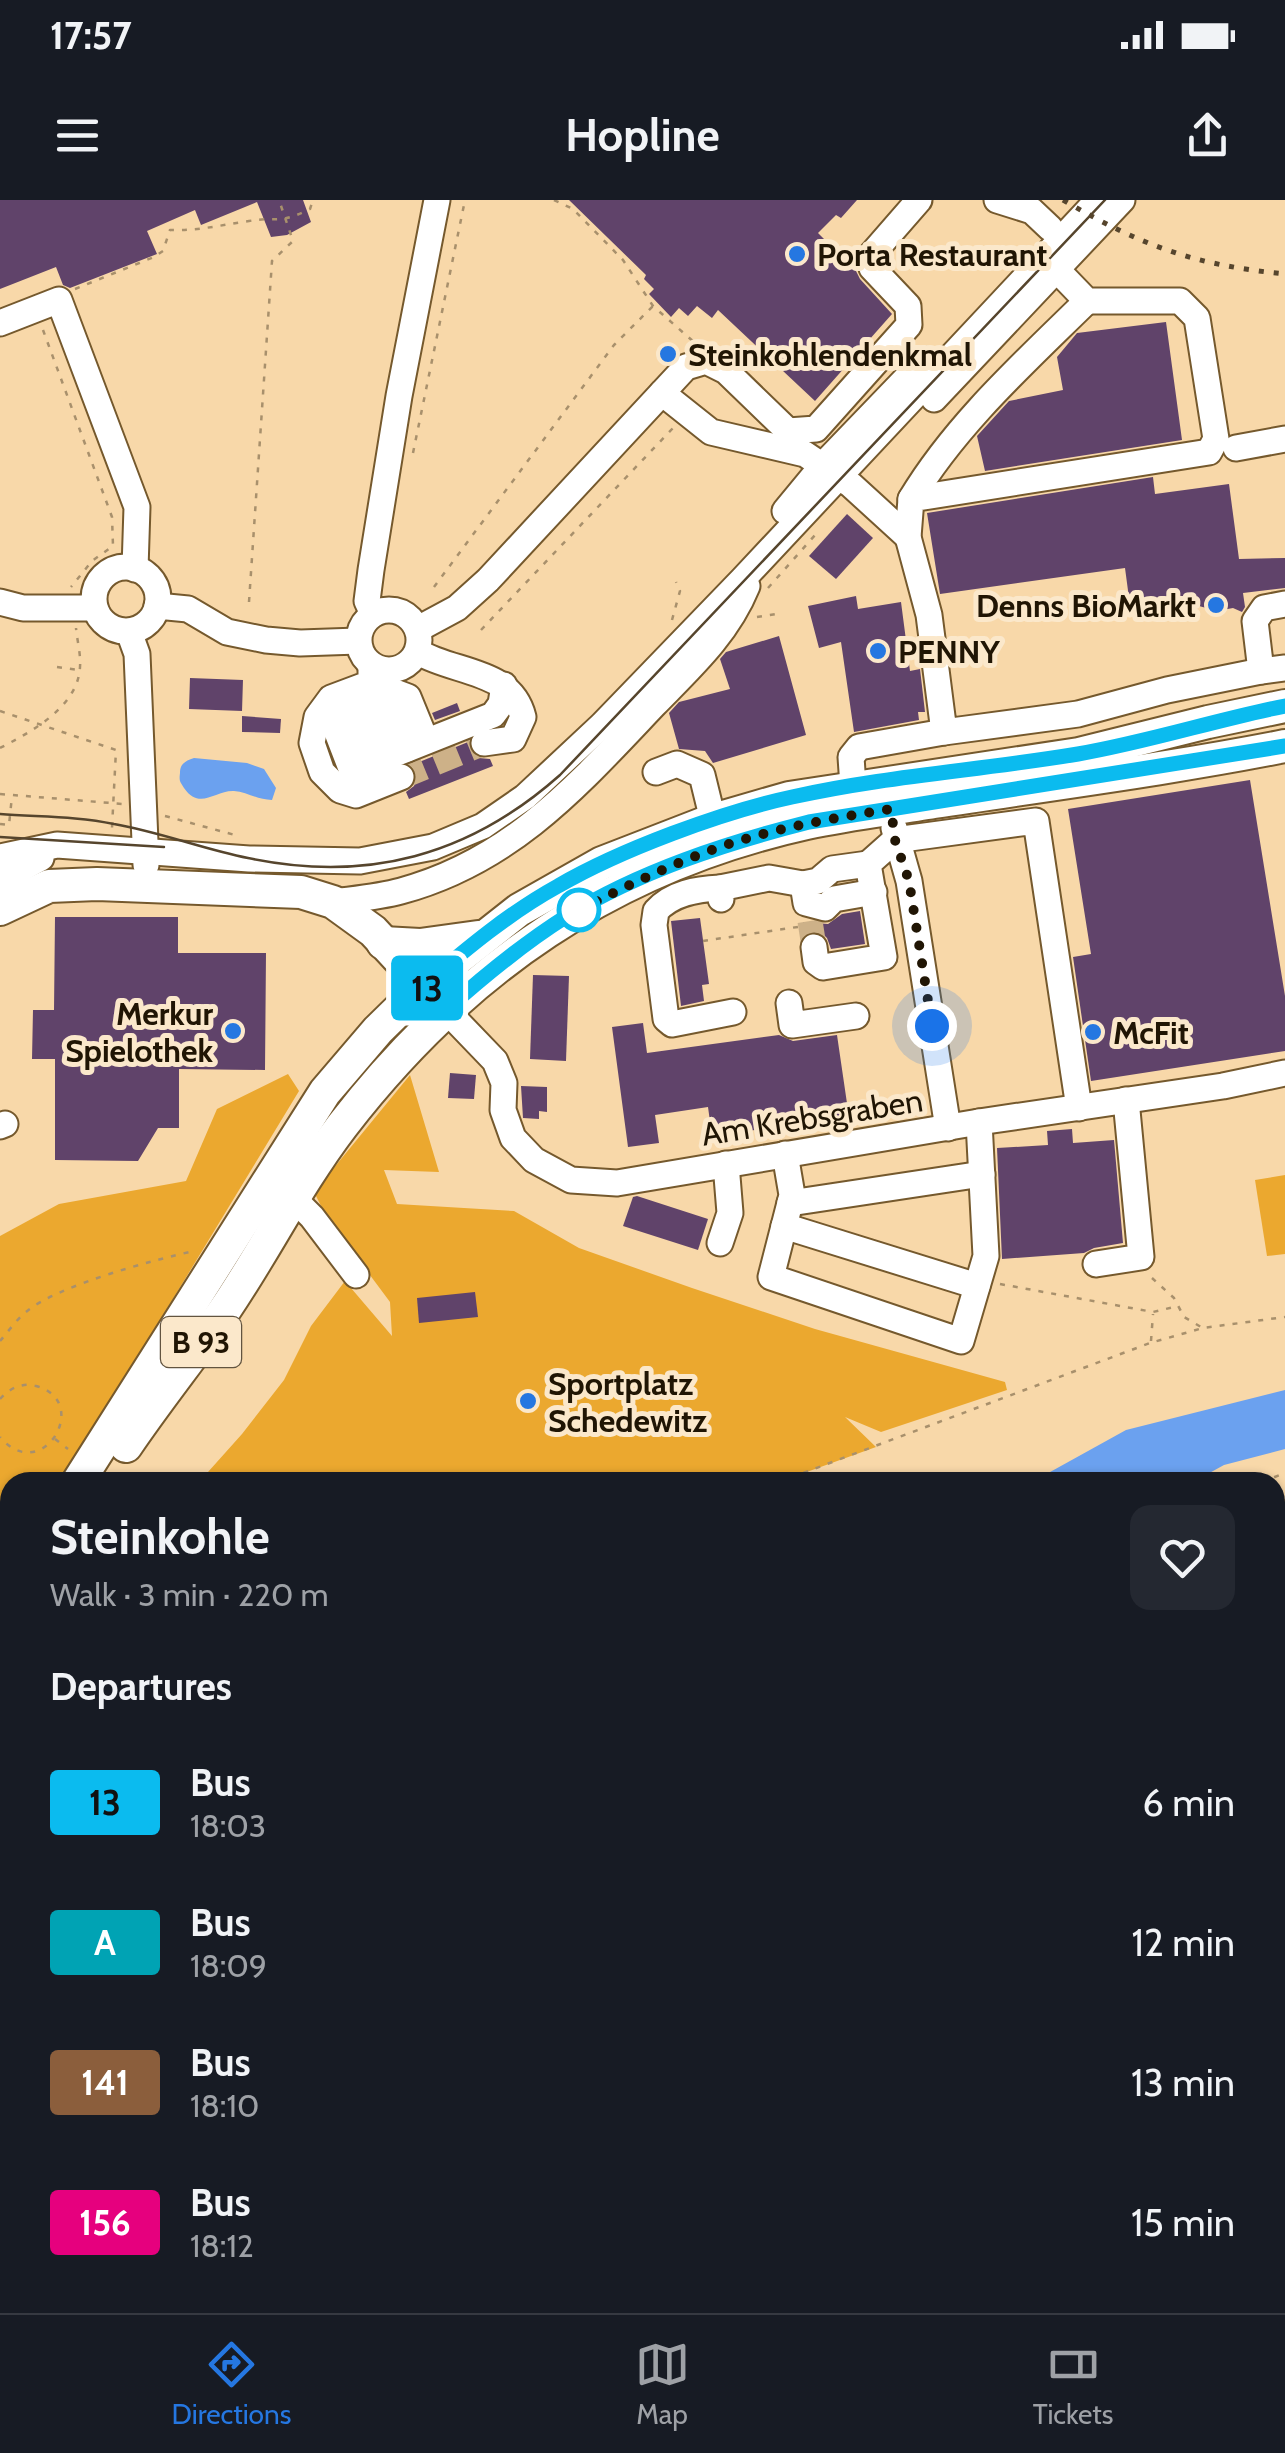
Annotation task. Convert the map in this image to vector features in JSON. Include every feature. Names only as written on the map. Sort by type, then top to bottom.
[{"type":"main road","name":"B 93","points":[[108,1472],[225,1309],[292,1197],[403,1052],[435,997],[483,937],[558,885],[714,820],[789,798],[1079,754],[1285,706]]},
{"type":"main road","name":"B 93","points":[[84,1472],[325,1092],[378,1030],[498,966],[572,914],[647,877],[760,834],[809,822],[893,824],[1285,746]]},
{"type":"main road","points":[[1,880],[49,886],[301,892],[333,902],[373,931],[435,997]]},
{"type":"main road","points":[[384,943],[420,945],[483,937]]},
{"type":"street","points":[[373,614],[367,601],[399,396],[437,200]]},
{"type":"street","points":[[504,686],[501,704],[493,715],[399,757],[352,771],[335,727],[371,674],[396,670],[412,660],[418,640],[488,580],[686,367],[706,361],[726,371],[788,431],[816,429],[910,325],[908,306],[872,268],[872,254],[919,200]]},
{"type":"street","points":[[998,200],[1032,210],[1050,228]]},
{"type":"street","points":[[838,476],[1077,200]]},
{"type":"street","points":[[838,476],[1098,200]]},
{"type":"street","points":[[333,902],[399,891],[452,873],[508,844],[560,803],[722,634],[776,522],[838,476],[982,348],[1122,200]]},
{"type":"street","points":[[1058,271],[1087,301]]},
{"type":"street","points":[[0,323],[60,300],[137,507],[135,568]]},
{"type":"street","points":[[911,499],[1208,452],[1216,439],[1197,318],[1180,301],[1087,301],[1013,374],[928,470],[911,499],[908,537],[929,615],[944,732]]},
{"type":"street","points":[[982,348],[1013,374]]},
{"type":"street","points":[[662,393],[711,432],[805,454],[838,476],[908,537]]},
{"type":"street","points":[[1236,448],[1282,444]]},
{"type":"street","points":[[1,880],[49,856],[95,848],[334,863],[411,853],[466,834],[512,808],[556,770],[756,566]]},
{"type":"street","points":[[0,602],[23,608],[84,608],[114,630],[129,632],[142,628],[152,618],[158,606],[154,583],[135,568],[108,572],[84,608]]},
{"type":"street","points":[[852,786],[852,758],[859,748],[1078,714],[1273,669],[1254,620],[1264,608],[1285,604]]},
{"type":"street","points":[[158,606],[188,609],[227,632],[266,640],[300,644],[358,640]]},
{"type":"street","points":[[399,757],[371,710],[371,674],[358,640],[362,625],[384,610],[397,610],[411,618],[418,640],[437,663],[511,690],[523,717],[513,738],[484,744]]},
{"type":"street","points":[[129,632],[137,654],[146,886]]},
{"type":"street","points":[[371,674],[408,697],[399,757]]},
{"type":"street","points":[[1121,703],[1126,744]]},
{"type":"street","points":[[656,772],[677,764],[702,775],[714,820]]},
{"type":"street","points":[[893,824],[1036,822],[1079,1108]]},
{"type":"street","points":[[872,886],[832,869],[811,910],[816,962],[823,967],[884,958],[872,886],[893,824]]},
{"type":"street","points":[[893,824],[909,881],[948,1128]]},
{"type":"street","points":[[760,834],[771,886]]},
{"type":"street","points":[[733,1012],[672,1024],[666,1019],[654,924],[656,911],[670,900],[703,888],[720,894],[771,886],[811,910],[836,915],[872,886]]},
{"type":"street","name":"Am Krebsgraben","points":[[435,997],[496,1061],[504,1083],[503,1110],[513,1138],[534,1160],[572,1180],[616,1183],[1285,1073]]},
{"type":"street","points":[[789,1003],[792,1026],[856,1016]]},
{"type":"street","points":[[1096,1264],[1140,1257],[1142,1142],[1126,1100]]},
{"type":"street","points":[[786,1154],[792,1194],[771,1277],[960,1341],[986,1256],[979,1122]]},
{"type":"street","points":[[720,1242],[730,1213],[726,1164]]},
{"type":"street","points":[[787,1214],[982,1174]]},
{"type":"street","points":[[292,1197],[356,1275]]},
{"type":"street","points":[[787,1214],[978,1284]]},
{"type":"path","points":[[248,602],[272,261],[292,241],[279,200]]},
{"type":"path","points":[[68,292],[164,250],[170,230],[203,231],[254,220],[286,221],[310,209],[312,200]]},
{"type":"path","points":[[412,460],[465,200]]},
{"type":"path","points":[[434,588],[614,346],[657,302]]},
{"type":"path","points":[[0,748],[53,716],[71,690],[80,670],[84,608],[68,591],[92,561],[113,546],[112,517],[35,309]]},
{"type":"path","points":[[758,599],[820,530]]},
{"type":"path","points":[[671,623],[680,592],[676,582]]},
{"type":"path","points":[[746,613],[759,618],[782,613]]},
{"type":"path","points":[[57,668],[80,670]]},
{"type":"path","points":[[0,711],[116,750],[115,803]]},
{"type":"path","points":[[0,794],[160,808],[162,815],[244,838]]},
{"type":"path","points":[[0,824],[9,825],[12,795]]},
{"type":"path","points":[[703,940],[811,910]]},
{"type":"path","points":[[0,1341],[27,1310],[61,1293],[156,1260],[228,1245]]},
{"type":"path","points":[[1140,1257],[1144,1270],[1174,1298],[1184,1317],[1203,1328]]},
{"type":"path","points":[[978,1284],[1037,1289],[1153,1312],[1178,1306]]},
{"type":"path","points":[[1150,1343],[1153,1312]]},
{"type":"path","points":[[806,1472],[1150,1343],[1203,1328],[1285,1317]]},
{"type":"path","points":[[0,1438],[14,1450],[36,1452],[55,1439],[62,1418],[55,1398],[38,1386],[18,1386],[1,1396]]},
{"type":"shaded area","points":[[288,1074],[299,1091],[68,1472],[0,1472],[0,1236],[59,1204],[186,1181],[217,1109]]},
{"type":"shaded area","points":[[410,1075],[439,1172],[384,1170],[397,1204],[514,1211],[579,1248],[815,1329],[1005,1382],[1007,1390],[881,1432],[845,1417],[876,1447],[807,1472],[208,1472],[284,1380],[311,1326],[345,1281],[392,1336],[390,1302],[326,1216],[314,1192]]},
{"type":"shaded area","points":[[1285,1175],[1285,1254],[1267,1256],[1255,1180]]},
{"type":"water","points":[[194,758],[247,763],[264,769],[276,788],[272,800],[234,791],[202,799],[190,795],[180,781],[180,770]]},
{"type":"water","points":[[1285,1390],[1285,1449],[1211,1472],[1050,1472],[1126,1430]]},
{"type":"building","points":[[0,200],[303,200],[311,222],[287,235],[271,237],[257,202],[201,225],[195,210],[147,231],[157,254],[70,288],[63,285],[56,267],[0,289]]},
{"type":"building","points":[[569,200],[857,200],[841,218],[836,215],[818,233],[892,314],[815,401],[718,310],[712,318],[697,306],[688,316],[679,308],[671,317],[649,294],[654,289],[644,279],[646,275]]},
{"type":"building","points":[[1166,322],[1182,440],[985,471],[977,436],[1009,401],[1063,390],[1057,357],[1077,333]]},
{"type":"building","points":[[1153,477],[1155,494],[1229,484],[1239,559],[1285,558],[1285,588],[1243,593],[1242,612],[1199,606],[1185,609],[1170,603],[1150,608],[1129,598],[1125,568],[940,594],[927,513]]},
{"type":"building","points":[[847,514],[873,538],[836,579],[809,556]]},
{"type":"building","points":[[856,596],[858,609],[901,602],[910,671],[920,669],[925,712],[918,712],[919,720],[854,732],[841,642],[819,648],[808,606]]},
{"type":"building","points":[[779,636],[806,735],[713,763],[705,751],[679,749],[669,713],[679,702],[730,689],[720,659],[726,652]]},
{"type":"building","points":[[190,678],[243,680],[242,711],[189,709]]},
{"type":"building","points":[[457,703],[460,711],[435,720],[432,713]]},
{"type":"building","points":[[242,716],[281,719],[280,733],[242,732]]},
{"type":"building","points":[[468,742],[472,754],[490,759],[493,766],[409,799],[406,792],[417,778],[412,765]]},
{"type":"building","points":[[1250,780],[1285,996],[1285,1051],[1091,1081],[1073,957],[1091,954],[1068,809]]},
{"type":"building","points":[[860,911],[865,944],[831,949],[821,932],[805,934],[803,922],[828,924],[842,914]]},
{"type":"building","points":[[55,917],[178,917],[178,953],[266,953],[265,1070],[179,1069],[179,1128],[158,1128],[138,1161],[55,1160],[55,1059],[32,1059],[33,1010],[54,1010]]},
{"type":"building","points":[[700,918],[709,984],[702,985],[704,1001],[681,1006],[671,921]]},
{"type":"building","points":[[533,975],[569,976],[566,1061],[530,1059]]},
{"type":"building","points":[[643,1023],[647,1053],[779,1035],[793,1041],[837,1035],[849,1117],[712,1136],[708,1107],[655,1115],[659,1143],[628,1147],[612,1027]]},
{"type":"building","points":[[450,1073],[476,1075],[474,1099],[448,1098]]},
{"type":"building","points":[[521,1086],[547,1087],[547,1112],[539,1111],[539,1119],[523,1118]]},
{"type":"building","points":[[1072,1129],[1073,1143],[1114,1140],[1123,1243],[1084,1253],[1002,1259],[997,1148],[1048,1145],[1047,1131]]},
{"type":"building","points":[[633,1197],[708,1219],[698,1250],[623,1226]]},
{"type":"building","points":[[475,1292],[478,1317],[419,1323],[417,1298]]},
{"type":"tunnel","points":[[401,777],[484,743]]},
{"type":"tunnel","points":[[810,921],[814,947]]},
{"type":"tram line","points":[[0,814],[100,821],[248,858],[334,867],[414,856],[490,826],[560,775],[1105,200]]},
{"type":"tram line","points":[[0,837],[164,847]]},
{"type":"railway","points":[[1063,200],[1118,230],[1170,251],[1223,265],[1285,274]]},
{"type":"bus line","name":"13","points":[[1285,706],[1079,754],[789,798],[714,820],[558,885],[464,950],[424,985],[446,1010],[484,976],[572,914],[634,882],[760,834],[809,822],[1285,746]]},
{"type":"place","name":"Porta Restaurant","points":[[797,254]]},
{"type":"place","name":"Steinkohlendenkmal","points":[[668,354]]},
{"type":"place","name":"Denns BioMarkt","points":[[1216,605]]},
{"type":"place","name":"PENNY","points":[[878,651]]},
{"type":"place","name":"Merkur Spielothek","points":[[233,1031]]},
{"type":"place","name":"McFit","points":[[1093,1032]]},
{"type":"place","name":"Sportplatz Schedewitz","points":[[528,1401]]},
{"type":"route","points":[[579,910],[572,914],[634,882],[760,834],[891,809],[895,840],[909,881],[932,1026]]}]
